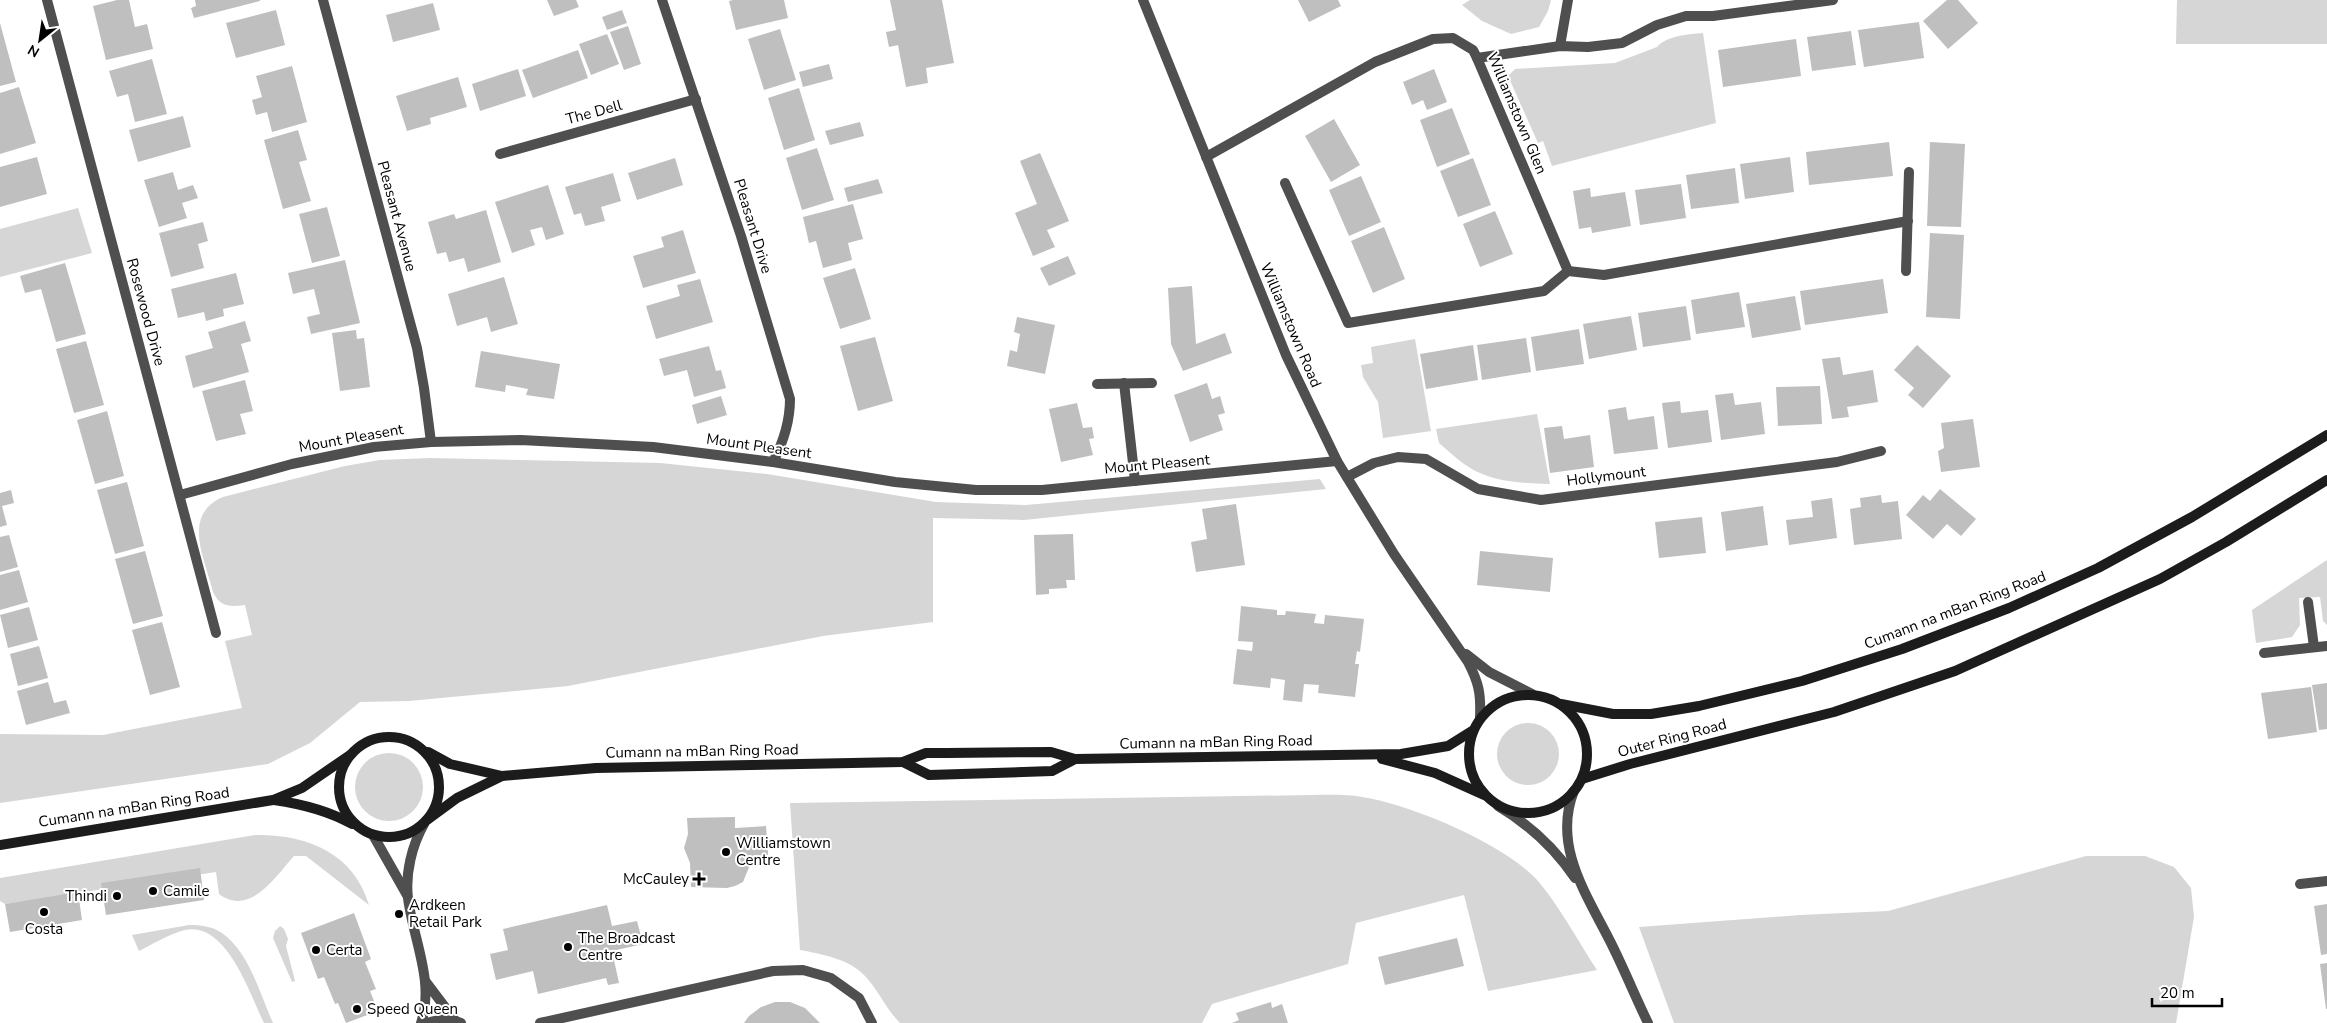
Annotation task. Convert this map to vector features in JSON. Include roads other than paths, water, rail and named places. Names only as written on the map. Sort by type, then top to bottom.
[{"type":"main road","name":"Cumann na mBan Ring Road","points":[[1561,704],[1613,714],[1650,714],[1699,706],[1802,680],[1902,649],[2009,608],[2098,568],[2192,517],[2327,434]]},
{"type":"main road","name":"Outer Ring Road","points":[[1582,779],[1630,764],[1834,712],[1955,671],[2160,579],[2226,542],[2327,480]]},
{"type":"main road","points":[[1532,694],[1547,697],[1561,704],[1572,713],[1580,725],[1585,738],[1586,766],[1582,779],[1574,791],[1562,803],[1547,810],[1531,814],[1514,812],[1498,806],[1485,795],[1474,781],[1469,765],[1468,748],[1472,731],[1480,717],[1494,704],[1512,696],[1532,694]]},
{"type":"main road","name":"Cumann na mBan Ring Road","points":[[417,744],[450,764],[502,776],[596,768],[903,762],[926,753],[1051,752],[1075,759],[1401,754],[1437,749],[1458,741],[1472,731]]},
{"type":"main road","points":[[387,736],[402,738],[417,744],[428,754],[436,766],[440,780],[439,795],[435,809],[426,822],[413,832],[400,836],[374,835],[360,828],[346,813],[340,794],[341,773],[350,755],[371,740],[387,736]]},
{"type":"main road","name":"Cumann na mBan Ring Road","points":[[0,845],[273,800],[302,788],[350,755]]},
{"type":"main road","name":"Cumann na mBan Ring Road","points":[[1356,756],[1417,768],[1485,795]]},
{"type":"main road","name":"Cumann na mBan Ring Road","points":[[903,762],[929,775],[1052,770],[1075,759]]},
{"type":"main road","name":"Cumann na mBan Ring Road","points":[[426,822],[457,798],[502,776]]},
{"type":"main road","name":"Cumann na mBan Ring Road","points":[[273,800],[304,804],[328,811],[360,828]]},
{"type":"street","name":"Rosewood Drive","points":[[47,0],[216,633]]},
{"type":"street","name":"Pleasant Avenue","points":[[323,0],[416,348],[424,388],[430,442]]},
{"type":"street","name":"Pleasant Drive","points":[[662,0],[696,99],[790,399],[788,426],[781,447],[773,462]]},
{"type":"street","name":"Williamstown Road","points":[[1143,0],[1286,355],[1337,461],[1394,554],[1453,640],[1477,679],[1481,694],[1480,717]]},
{"type":"street","points":[[1560,46],[1568,0]]},
{"type":"street","points":[[1477,58],[1560,46],[1588,47],[1622,43],[1657,25],[1686,16],[1714,16],[1805,2],[1833,0]]},
{"type":"street","name":"Williamstown Glen","points":[[1206,157],[1375,62],[1433,39],[1453,38],[1473,50],[1477,58],[1568,271]]},
{"type":"street","name":"The Dell","points":[[500,154],[696,99]]},
{"type":"street","points":[[1906,271],[1909,172]]},
{"type":"street","points":[[1285,183],[1348,323],[1544,291],[1568,271],[1604,275],[1908,221]]},
{"type":"street","points":[[1097,384],[1152,382]]},
{"type":"street","points":[[1124,383],[1135,481]]},
{"type":"street","name":"Mount Pleasent","points":[[180,495],[292,464],[374,447],[430,442],[520,440],[653,447],[773,462],[895,482],[976,490],[1042,490],[1337,461]]},
{"type":"street","name":"Hollymount","points":[[1347,477],[1374,463],[1398,457],[1426,459],[1478,489],[1541,500],[1838,462],[1881,451]]},
{"type":"street","points":[[2308,602],[2314,647]]},
{"type":"street","name":"Williamstown Road","points":[[1453,640],[1489,672],[1532,694]]},
{"type":"street","points":[[2264,653],[2327,646]]},
{"type":"street","points":[[1574,791],[1566,816],[1569,849],[1585,893],[1648,1023]]},
{"type":"street","points":[[1498,806],[1520,819],[1548,843],[1585,893]]},
{"type":"street","points":[[421,1023],[425,1006],[425,981],[408,896],[412,854],[426,822]]},
{"type":"street","points":[[374,835],[408,896]]},
{"type":"street","points":[[2300,884],[2327,881]]},
{"type":"street","points":[[540,1023],[773,971],[803,970],[831,978],[859,998],[872,1023]]},
{"type":"street","points":[[425,981],[458,1021]]},
{"type":"street","points":[[426,1023],[439,1018],[458,1021]]},
{"type":"place","name":"Williamstown Centre","points":[[726,852]]},
{"type":"place","name":"McCauley","points":[[699,879]]},
{"type":"place","name":"Camile","points":[[153,891]]},
{"type":"place","name":"Thindi","points":[[117,896]]},
{"type":"place","name":"Costa","points":[[44,912]]},
{"type":"place","name":"Ardkeen Retail Park","points":[[399,914]]},
{"type":"place","name":"The Broadcast Centre","points":[[568,947]]},
{"type":"place","name":"Certa","points":[[316,950]]},
{"type":"place","name":"Speed Queen","points":[[357,1009]]}]
